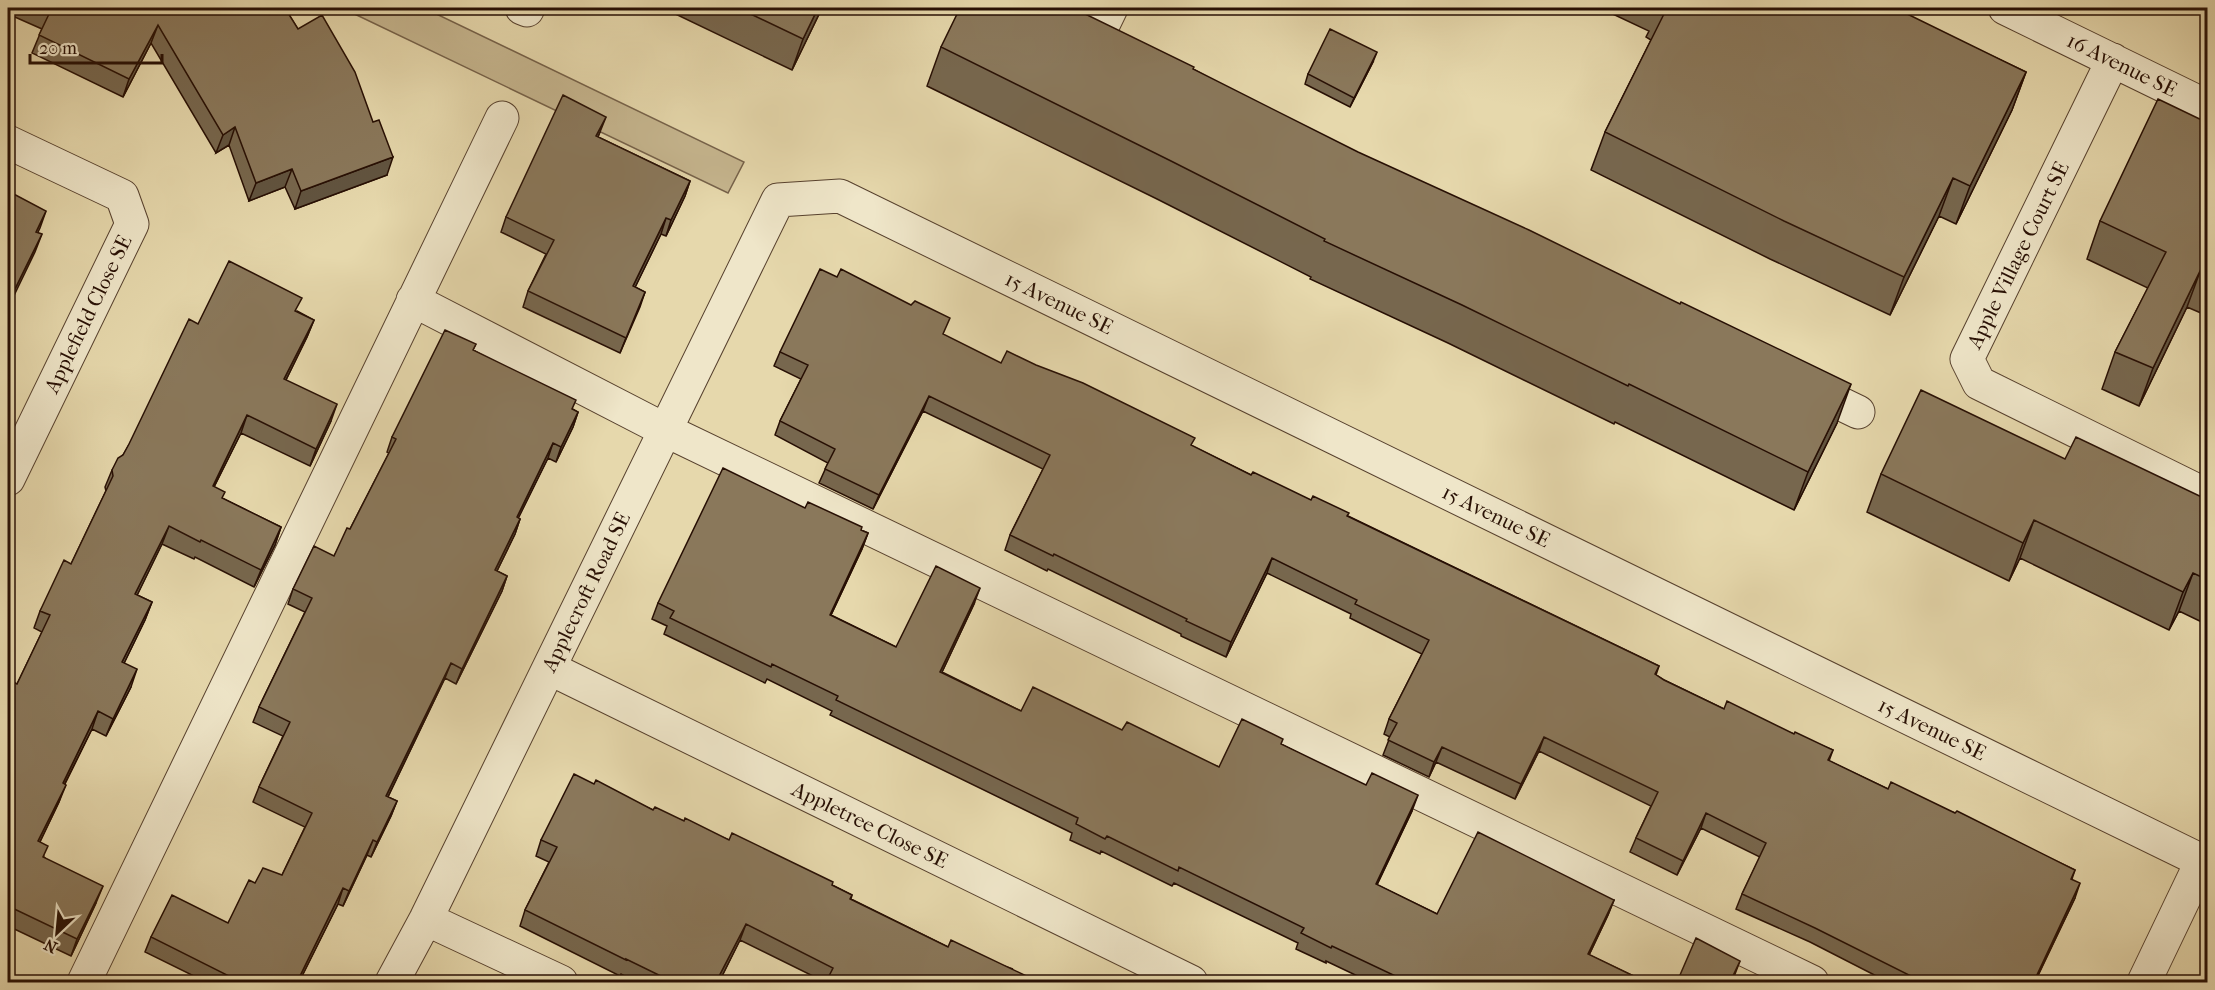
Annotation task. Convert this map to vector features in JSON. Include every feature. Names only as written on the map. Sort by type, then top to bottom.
[{"type":"street","points":[[522,8],[527,10],[528,8]]},
{"type":"street","points":[[1095,41],[1111,8]]},
{"type":"street","name":"16 Avenue SE","points":[[2005,8],[2208,107]]},
{"type":"street","points":[[1064,27],[1137,62]]},
{"type":"street","name":"Apple Village Court SE","points":[[2112,60],[1967,359],[1978,383],[2208,496]]},
{"type":"street","points":[[84,982],[502,118]]},
{"type":"street","name":"Applefield Close SE","points":[[8,142],[122,196],[132,224],[8,479]]},
{"type":"street","name":"15 Avenue SE","points":[[778,200],[840,196],[2205,862]]},
{"type":"street","name":"Applecroft Road SE","points":[[392,982],[426,919],[778,200]]},
{"type":"street","points":[[413,300],[665,430],[1812,982]]},
{"type":"street","points":[[1772,370],[1858,411]]},
{"type":"street","name":"Appletree Close SE","points":[[549,668],[1191,982]]},
{"type":"street","points":[[2144,982],[2205,862]]},
{"type":"street","points":[[426,919],[561,982]]},
{"type":"shaded area","points":[[342,8],[424,8],[744,162],[728,193]]},
{"type":"building","points":[[40,8],[285,8],[298,29],[322,15],[355,72],[373,122],[379,120],[393,157],[301,191],[292,169],[256,183],[235,127],[223,135],[158,25],[129,79],[39,35],[50,12]]},
{"type":"building","points":[[738,8],[818,8],[803,39]]},
{"type":"building","points":[[960,8],[1073,8],[1194,67],[1193,69],[1358,152],[1529,230],[1851,384],[1808,472],[1629,384],[1628,386],[1324,241],[1325,239],[941,47]]},
{"type":"building","points":[[1667,8],[1895,8],[2026,72],[1970,186],[1953,178],[1904,277],[1784,221],[1605,132]]},
{"type":"building","points":[[1330,29],[1377,52],[1354,98],[1308,74]]},
{"type":"building","points":[[563,95],[606,117],[596,136],[690,181],[671,220],[666,218],[633,286],[645,292],[626,338],[528,291],[554,240],[506,217]]},
{"type":"building","points":[[2158,99],[2208,123],[2208,272],[2201,269],[2153,368],[2115,352],[2166,252],[2100,221]]},
{"type":"building","points":[[8,191],[46,211],[36,232],[42,234],[8,303]]},
{"type":"building","points":[[229,261],[302,298],[295,311],[314,320],[284,379],[337,404],[316,449],[247,415],[213,486],[225,492],[222,498],[281,527],[261,570],[169,526],[135,594],[152,602],[122,662],[137,669],[113,719],[98,711],[63,783],[66,785],[38,841],[48,846],[43,857],[103,886],[77,939],[8,906],[8,680],[17,684],[50,615],[40,611],[64,560],[71,564],[113,476],[112,470],[129,444],[189,319],[198,324]]},
{"type":"building","points":[[820,269],[837,277],[841,269],[911,305],[915,301],[950,318],[943,334],[1001,363],[1007,351],[1083,383],[1195,438],[1191,445],[1251,475],[1253,472],[1311,500],[1313,496],[1349,513],[1347,516],[1659,666],[1655,674],[1664,680],[1724,709],[1727,701],[1794,734],[1795,732],[1833,750],[1828,760],[1888,789],[1891,782],[1955,813],[1957,811],[2075,870],[2071,879],[2080,883],[2035,979],[2043,982],[1915,982],[1917,979],[1742,894],[1766,843],[1706,813],[1683,861],[1636,838],[1658,792],[1544,737],[1521,784],[1442,747],[1434,762],[1388,740],[1397,723],[1389,719],[1429,640],[1355,604],[1357,600],[1272,558],[1231,642],[1186,621],[1187,619],[1054,554],[1053,556],[1010,535],[1050,455],[929,396],[879,495],[825,469],[835,449],[780,421],[808,365],[780,352]]},
{"type":"building","points":[[445,330],[476,344],[473,350],[576,400],[572,409],[578,412],[561,447],[553,443],[517,517],[520,519],[495,570],[507,576],[462,669],[451,663],[386,796],[397,801],[377,842],[373,840],[349,891],[343,888],[297,982],[231,982],[233,978],[151,937],[172,895],[228,923],[249,880],[255,883],[263,868],[282,875],[312,813],[259,787],[290,722],[259,707],[312,598],[293,589],[314,546],[334,556],[347,528],[350,529],[396,439],[392,437]]},
{"type":"building","points":[[1921,390],[2065,459],[2076,437],[2208,500],[2208,580],[2193,573],[2183,592],[2034,520],[2023,543],[1881,474]]},
{"type":"building","points":[[723,468],[805,508],[808,502],[862,527],[861,530],[868,533],[830,615],[896,647],[936,566],[980,588],[940,672],[1021,711],[1033,687],[1122,730],[1127,722],[1219,767],[1242,719],[1283,739],[1281,744],[1366,785],[1372,773],[1418,795],[1376,884],[1437,914],[1478,832],[1614,900],[1588,954],[1646,982],[1408,982],[1301,933],[1304,928],[1179,867],[1178,871],[1107,836],[1105,839],[1076,824],[1078,818],[836,700],[838,696],[772,664],[771,667],[670,618],[674,611],[658,603]]},
{"type":"building","points":[[574,774],[594,784],[596,780],[653,810],[655,807],[684,821],[685,818],[729,840],[732,833],[833,882],[832,885],[852,895],[850,899],[948,947],[951,940],[1039,982],[826,982],[833,968],[746,924],[716,982],[673,982],[525,910],[557,847],[541,840]]},
{"type":"building","points":[[1696,938],[1740,961],[1730,982],[1677,982]]}]
